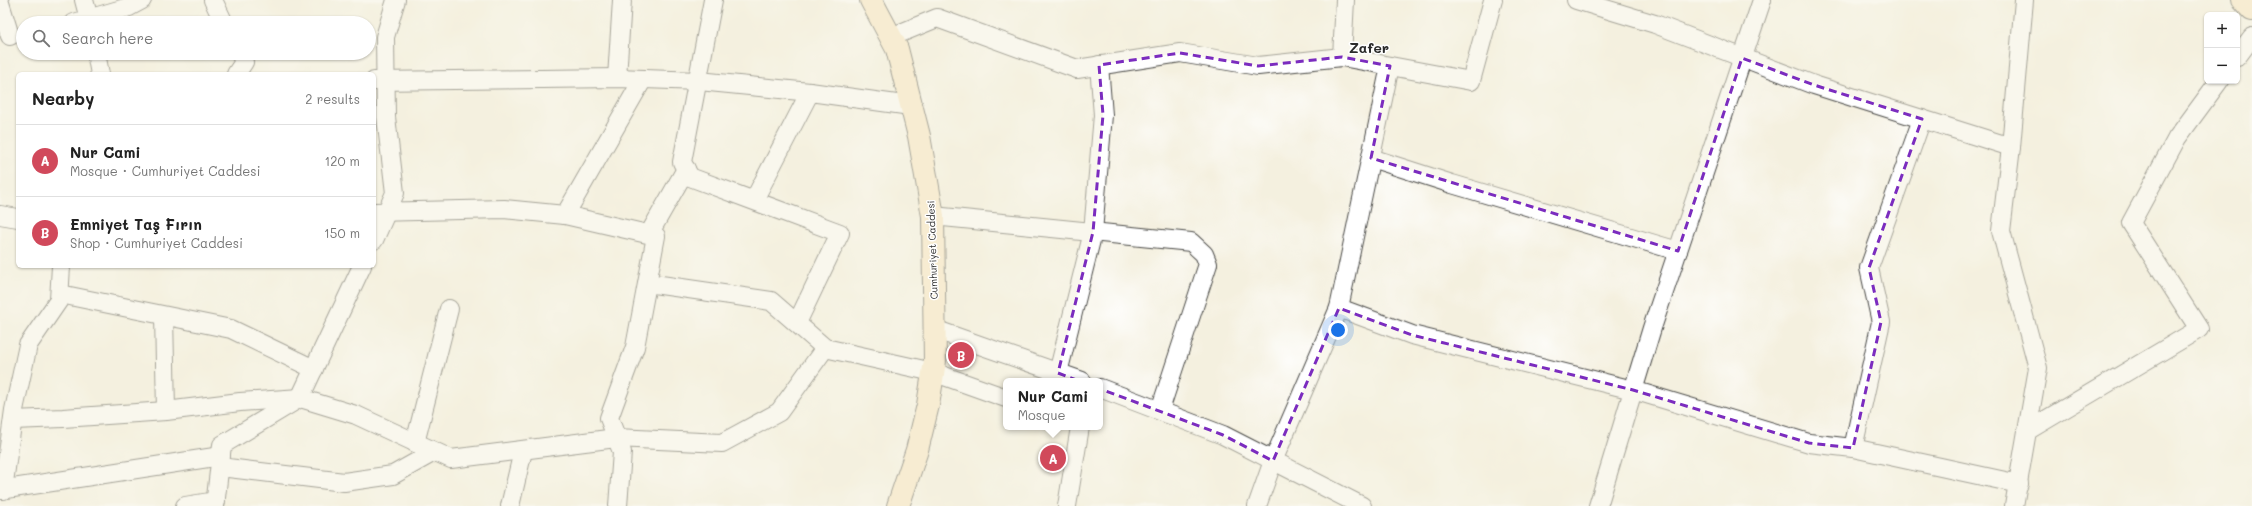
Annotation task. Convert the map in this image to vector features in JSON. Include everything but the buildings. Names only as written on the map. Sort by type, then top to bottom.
[{"type":"main road","name":"Cumhuriyet Caddesi","points":[[871,0],[897,49],[928,181],[932,216],[934,330],[933,372],[928,405],[919,443],[898,506]]},
{"type":"main road","points":[[2242,0],[2252,10]]},
{"type":"street","points":[[84,0],[85,16]]},
{"type":"street","points":[[103,16],[129,7],[142,0]]},
{"type":"street","points":[[212,0],[220,16]]},
{"type":"street","points":[[376,231],[380,212],[395,193],[380,80],[385,37],[396,0]]},
{"type":"street","points":[[617,78],[622,0]]},
{"type":"street","points":[[713,0],[699,81],[682,162],[690,177],[840,233],[797,323]]},
{"type":"street","points":[[1342,57],[1345,0]]},
{"type":"street","points":[[891,37],[937,18],[1077,69],[1180,52],[1258,66],[1342,57],[1471,81],[1493,0]]},
{"type":"street","points":[[1576,0],[1655,24],[1814,85],[2011,147]]},
{"type":"street","points":[[1598,506],[1633,390],[1678,251],[1762,0]]},
{"type":"street","points":[[2014,506],[2038,368],[2001,231],[2011,147],[2024,0]]},
{"type":"street","points":[[0,3],[11,35]]},
{"type":"street","points":[[2240,53],[2252,37]]},
{"type":"street","points":[[97,60],[100,72]]},
{"type":"street","points":[[237,72],[244,62],[243,60]]},
{"type":"street","points":[[1058,373],[1093,232],[1103,115],[1098,65]]},
{"type":"street","points":[[1257,506],[1273,461],[1339,308],[1390,66]]},
{"type":"street","points":[[380,80],[617,78],[699,81],[810,92],[911,106]]},
{"type":"street","points":[[565,215],[643,79]]},
{"type":"street","points":[[2028,432],[2199,329],[2131,223],[2177,138],[2217,84]]},
{"type":"street","points":[[754,200],[810,92]]},
{"type":"street","points":[[1853,448],[1881,322],[1869,268],[1922,119]]},
{"type":"street","points":[[1371,158],[1452,184],[1678,251]]},
{"type":"street","points":[[649,234],[686,169]]},
{"type":"street","points":[[380,212],[504,209],[565,215],[656,236],[635,347],[609,418],[622,452],[618,506]]},
{"type":"street","points":[[0,215],[16,218]]},
{"type":"street","points":[[932,216],[1191,242],[1198,247],[1207,259],[1208,264],[1160,410]]},
{"type":"street","points":[[61,268],[59,300],[28,345],[1,490],[220,462],[344,482],[392,475],[434,452]]},
{"type":"street","points":[[185,506],[215,504],[222,445],[300,398],[361,268]]},
{"type":"street","points":[[647,283],[771,301],[825,348],[933,372],[1003,397]]},
{"type":"street","points":[[60,294],[231,329],[314,369]]},
{"type":"street","points":[[1339,308],[1412,335],[1633,390],[1809,443],[1853,448],[2019,484]]},
{"type":"street","points":[[414,443],[449,309]]},
{"type":"street","points":[[164,316],[166,411]]},
{"type":"street","points":[[934,330],[1073,378]]},
{"type":"street","points":[[13,420],[166,411],[240,402],[300,398],[356,415],[451,459],[616,438],[722,444],[779,412],[825,348]]},
{"type":"street","points":[[1103,389],[1223,435],[1362,506]]},
{"type":"street","points":[[1067,506],[1080,430]]},
{"type":"street","points":[[510,506],[523,451]]},
{"type":"highlighted area","points":[[1180,53],[1258,66],[1342,57],[1390,66],[1371,158],[1678,251],[1742,58],[1814,85],[1922,119],[1869,268],[1881,322],[1853,448],[1809,443],[1633,390],[1412,335],[1339,308],[1273,461],[1223,435],[1058,373],[1093,232],[1103,115],[1099,65]]},
{"type":"place","name":"Emniyet Taş Fırın","points":[[961,355]]},
{"type":"place","name":"Nur Cami","points":[[1053,458]]},
{"type":"district","name":"Zafer","points":[[1369,47]]}]
